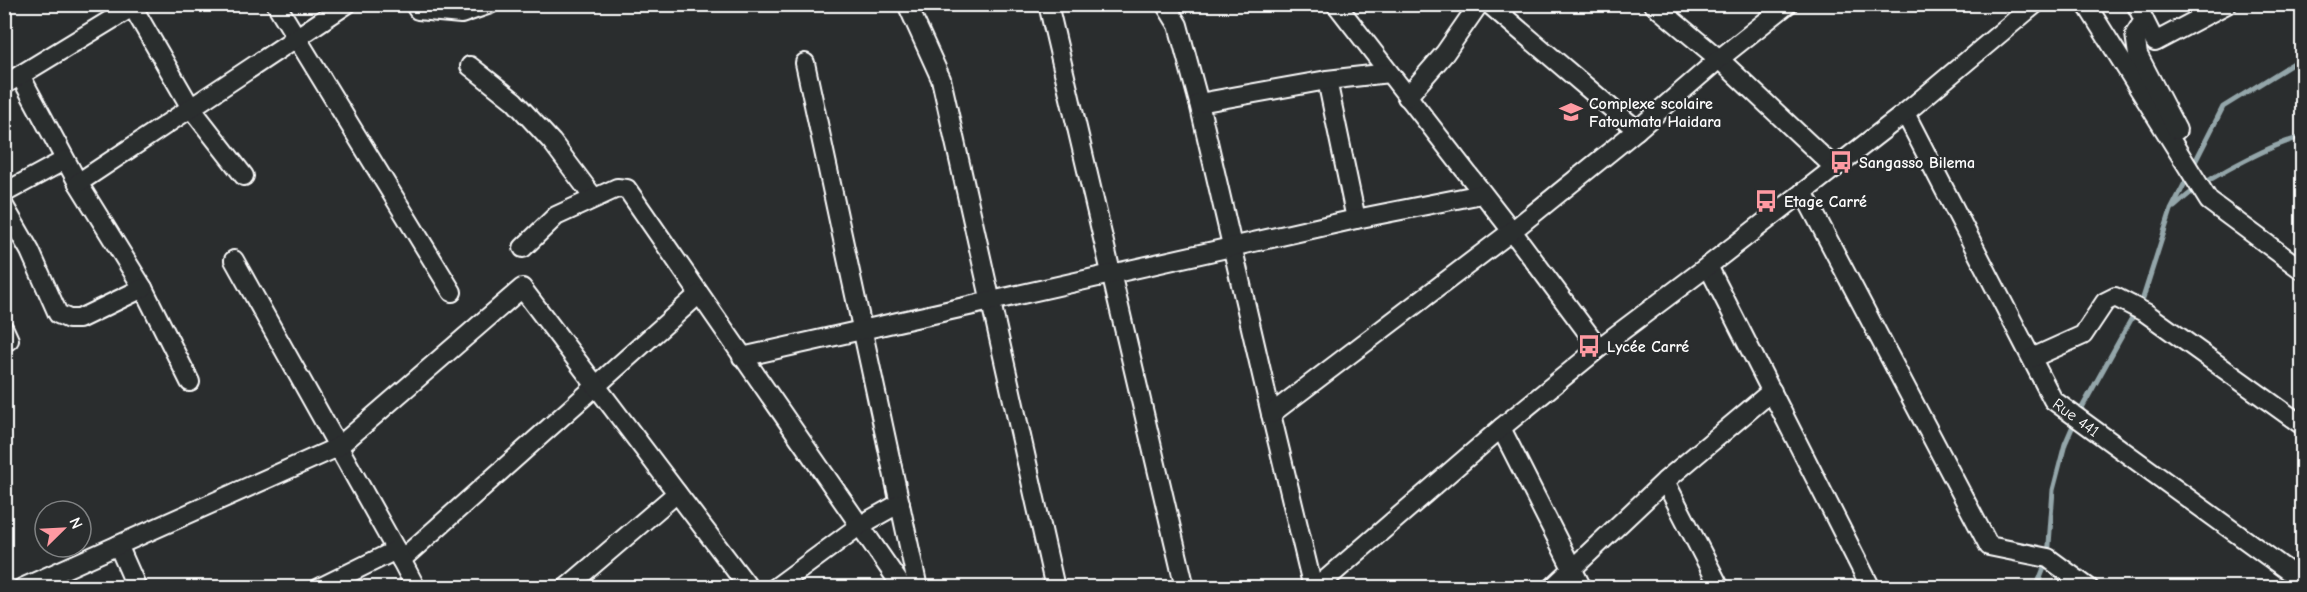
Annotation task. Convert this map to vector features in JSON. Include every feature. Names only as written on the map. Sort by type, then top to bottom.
[{"type":"street","points":[[276,4],[452,292]]},
{"type":"street","points":[[78,183],[347,4]]},
{"type":"street","points":[[414,4],[418,10],[461,14],[490,4]]},
{"type":"street","points":[[907,4],[941,79],[1055,588]]},
{"type":"street","points":[[1048,4],[1185,588]]},
{"type":"street","points":[[1166,4],[1178,25],[1199,103],[1314,588],[1501,428],[1599,348],[1905,113],[2031,6]]},
{"type":"street","points":[[1336,4],[1512,231],[1599,348]]},
{"type":"street","points":[[1407,97],[1445,53],[1479,4]]},
{"type":"street","points":[[1489,4],[1637,130]]},
{"type":"street","points":[[1653,4],[1719,59],[1835,168]]},
{"type":"street","points":[[1271,414],[1512,231],[1788,4]]},
{"type":"street","points":[[2086,4],[2209,201],[2302,270]]},
{"type":"street","points":[[2140,12],[2155,42],[2228,4]]},
{"type":"street","points":[[190,382],[143,288],[65,160],[13,81],[134,5],[191,108],[244,176]]},
{"type":"street","points":[[2140,12],[2135,34],[2139,55],[2177,130]]},
{"type":"street","points":[[805,63],[918,588]]},
{"type":"street","points":[[470,66],[514,101],[552,142],[594,198]]},
{"type":"street","points":[[1199,103],[1327,80],[1389,73]]},
{"type":"street","points":[[1327,80],[1356,219]]},
{"type":"street","name":"Rue 441","points":[[1905,113],[2054,400],[2302,581]]},
{"type":"street","points":[[4,193],[65,160]]},
{"type":"street","points":[[523,248],[556,216],[617,188],[627,189],[903,588]]},
{"type":"street","points":[[1803,192],[1989,546],[2048,558],[2089,588]]},
{"type":"street","points":[[742,357],[1232,246],[1482,194]]},
{"type":"street","points":[[4,206],[30,251],[58,314],[69,319],[79,319],[143,288]]},
{"type":"street","points":[[234,260],[416,588]]},
{"type":"street","points":[[1708,266],[1871,588]]},
{"type":"street","points":[[22,588],[338,447],[522,288],[749,588]]},
{"type":"street","points":[[319,588],[398,555],[596,386],[699,294]]},
{"type":"street","points":[[2031,358],[2084,335],[2104,302],[2115,297],[2146,313],[2302,425]]},
{"type":"street","points":[[1552,588],[1665,481],[1772,391]]},
{"type":"street","points":[[1501,428],[1582,588]]},
{"type":"street","points":[[1665,481],[1720,588]]},
{"type":"street","points":[[566,588],[677,493]]},
{"type":"street","points":[[775,588],[859,526],[900,503]]},
{"type":"street","points":[[118,545],[137,588]]},
{"type":"waterway","points":[[2193,166],[2223,107],[2302,58]]},
{"type":"waterway","points":[[2174,207],[2201,185],[2230,169],[2279,145],[2302,138]]},
{"type":"waterway","points":[[2079,413],[2143,298],[2171,210],[2189,175]]},
{"type":"waterway","points":[[2036,588],[2048,558],[2053,490],[2065,444],[2075,421]]},
{"type":"place","name":"Complexe scolaire Fatoumata Haidara","points":[[1571,112]]},
{"type":"place","name":"Sangasso Bilema","points":[[1841,162]]},
{"type":"place","name":"Etage Carré","points":[[1766,201]]},
{"type":"place","name":"Lycée Carré","points":[[1589,346]]}]
